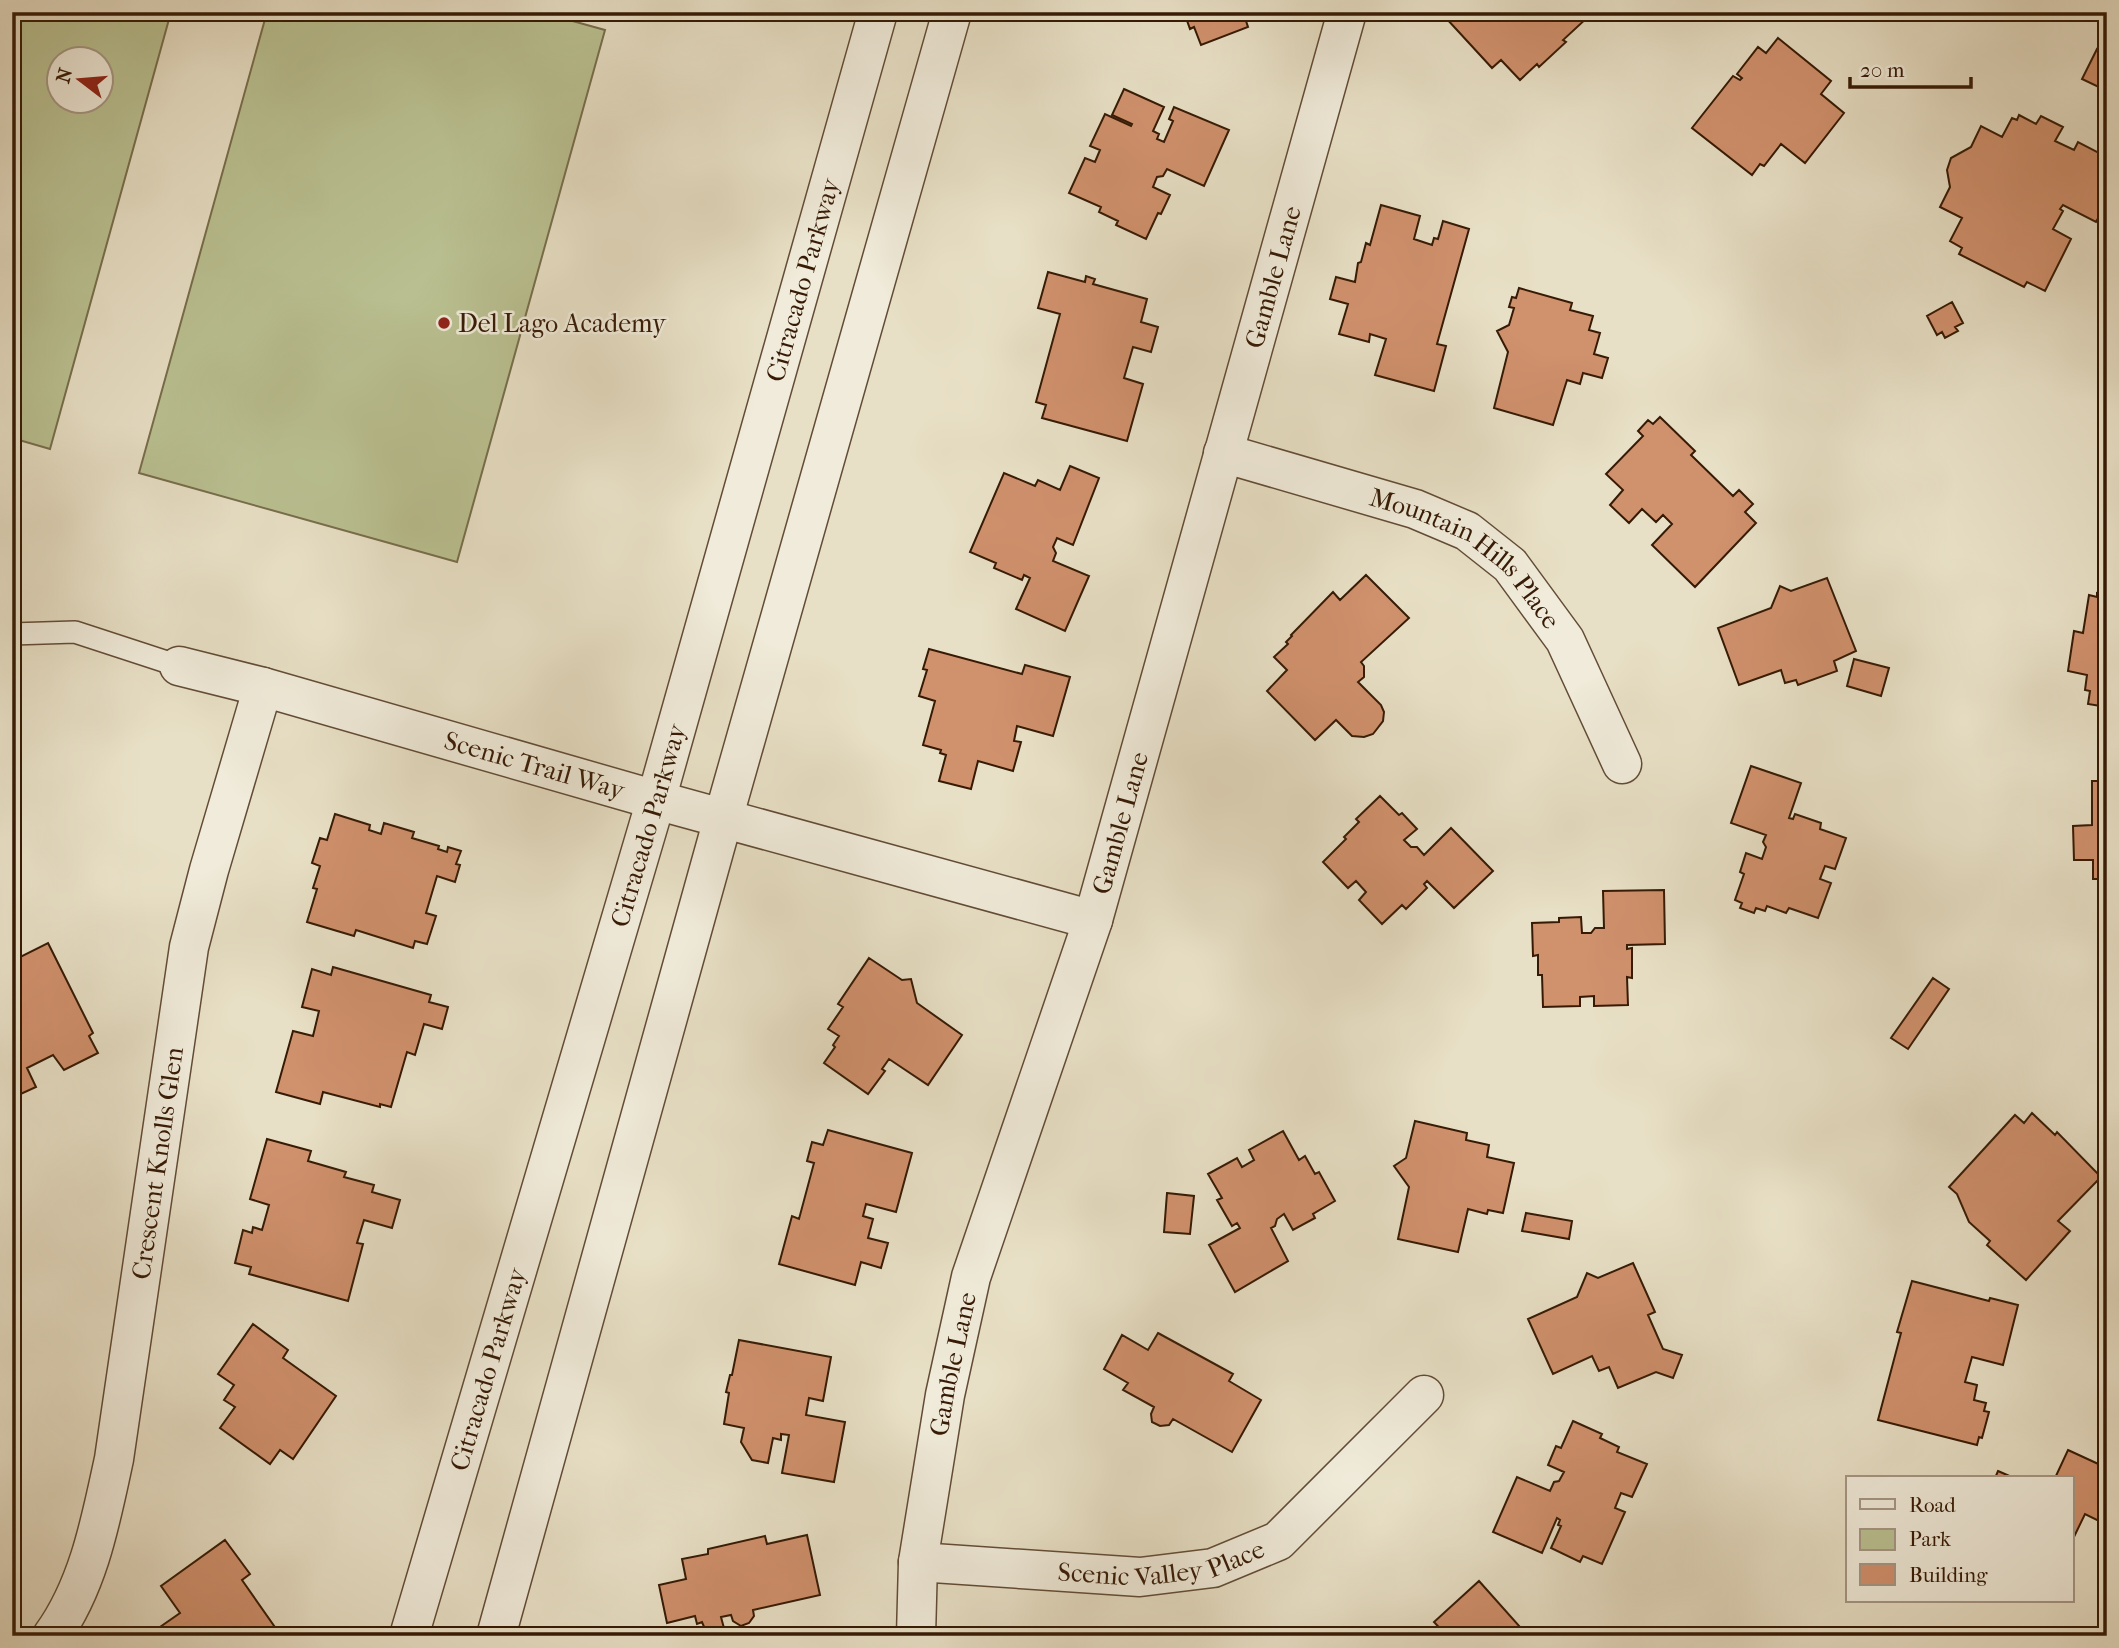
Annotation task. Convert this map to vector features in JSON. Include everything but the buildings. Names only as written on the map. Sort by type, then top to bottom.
[{"type":"street","name":"Citracado Parkway","points":[[409,1636],[656,800],[878,12]]},
{"type":"street","points":[[496,1636],[723,819],[952,12]]},
{"type":"street","name":"Gamble Lane","points":[[916,1636],[918,1562],[945,1395],[971,1277],[1093,920],[1347,12]]},
{"type":"street","name":"Mountain Hills Place","points":[[1223,453],[1415,509],[1467,531],[1510,565],[1565,640],[1622,764]]},
{"type":"street","name":"Scenic Trail Way","points":[[179,666],[1093,920]]},
{"type":"street","name":"Crescent Knolls Glen","points":[[52,1636],[84,1574],[101,1518],[114,1459],[189,947],[262,687]]},
{"type":"street","name":"Scenic Valley Place","points":[[918,1562],[1140,1577],[1213,1568],[1278,1541],[1424,1395]]},
{"type":"lane","points":[[12,634],[75,632],[179,666]]},
{"type":"green space","points":[[12,12],[171,12],[50,449],[12,438]]},
{"type":"green space","points":[[267,12],[540,12],[605,30],[457,562],[139,473]]},
{"type":"place","name":"Del Lago Academy","points":[[444,323]]}]
